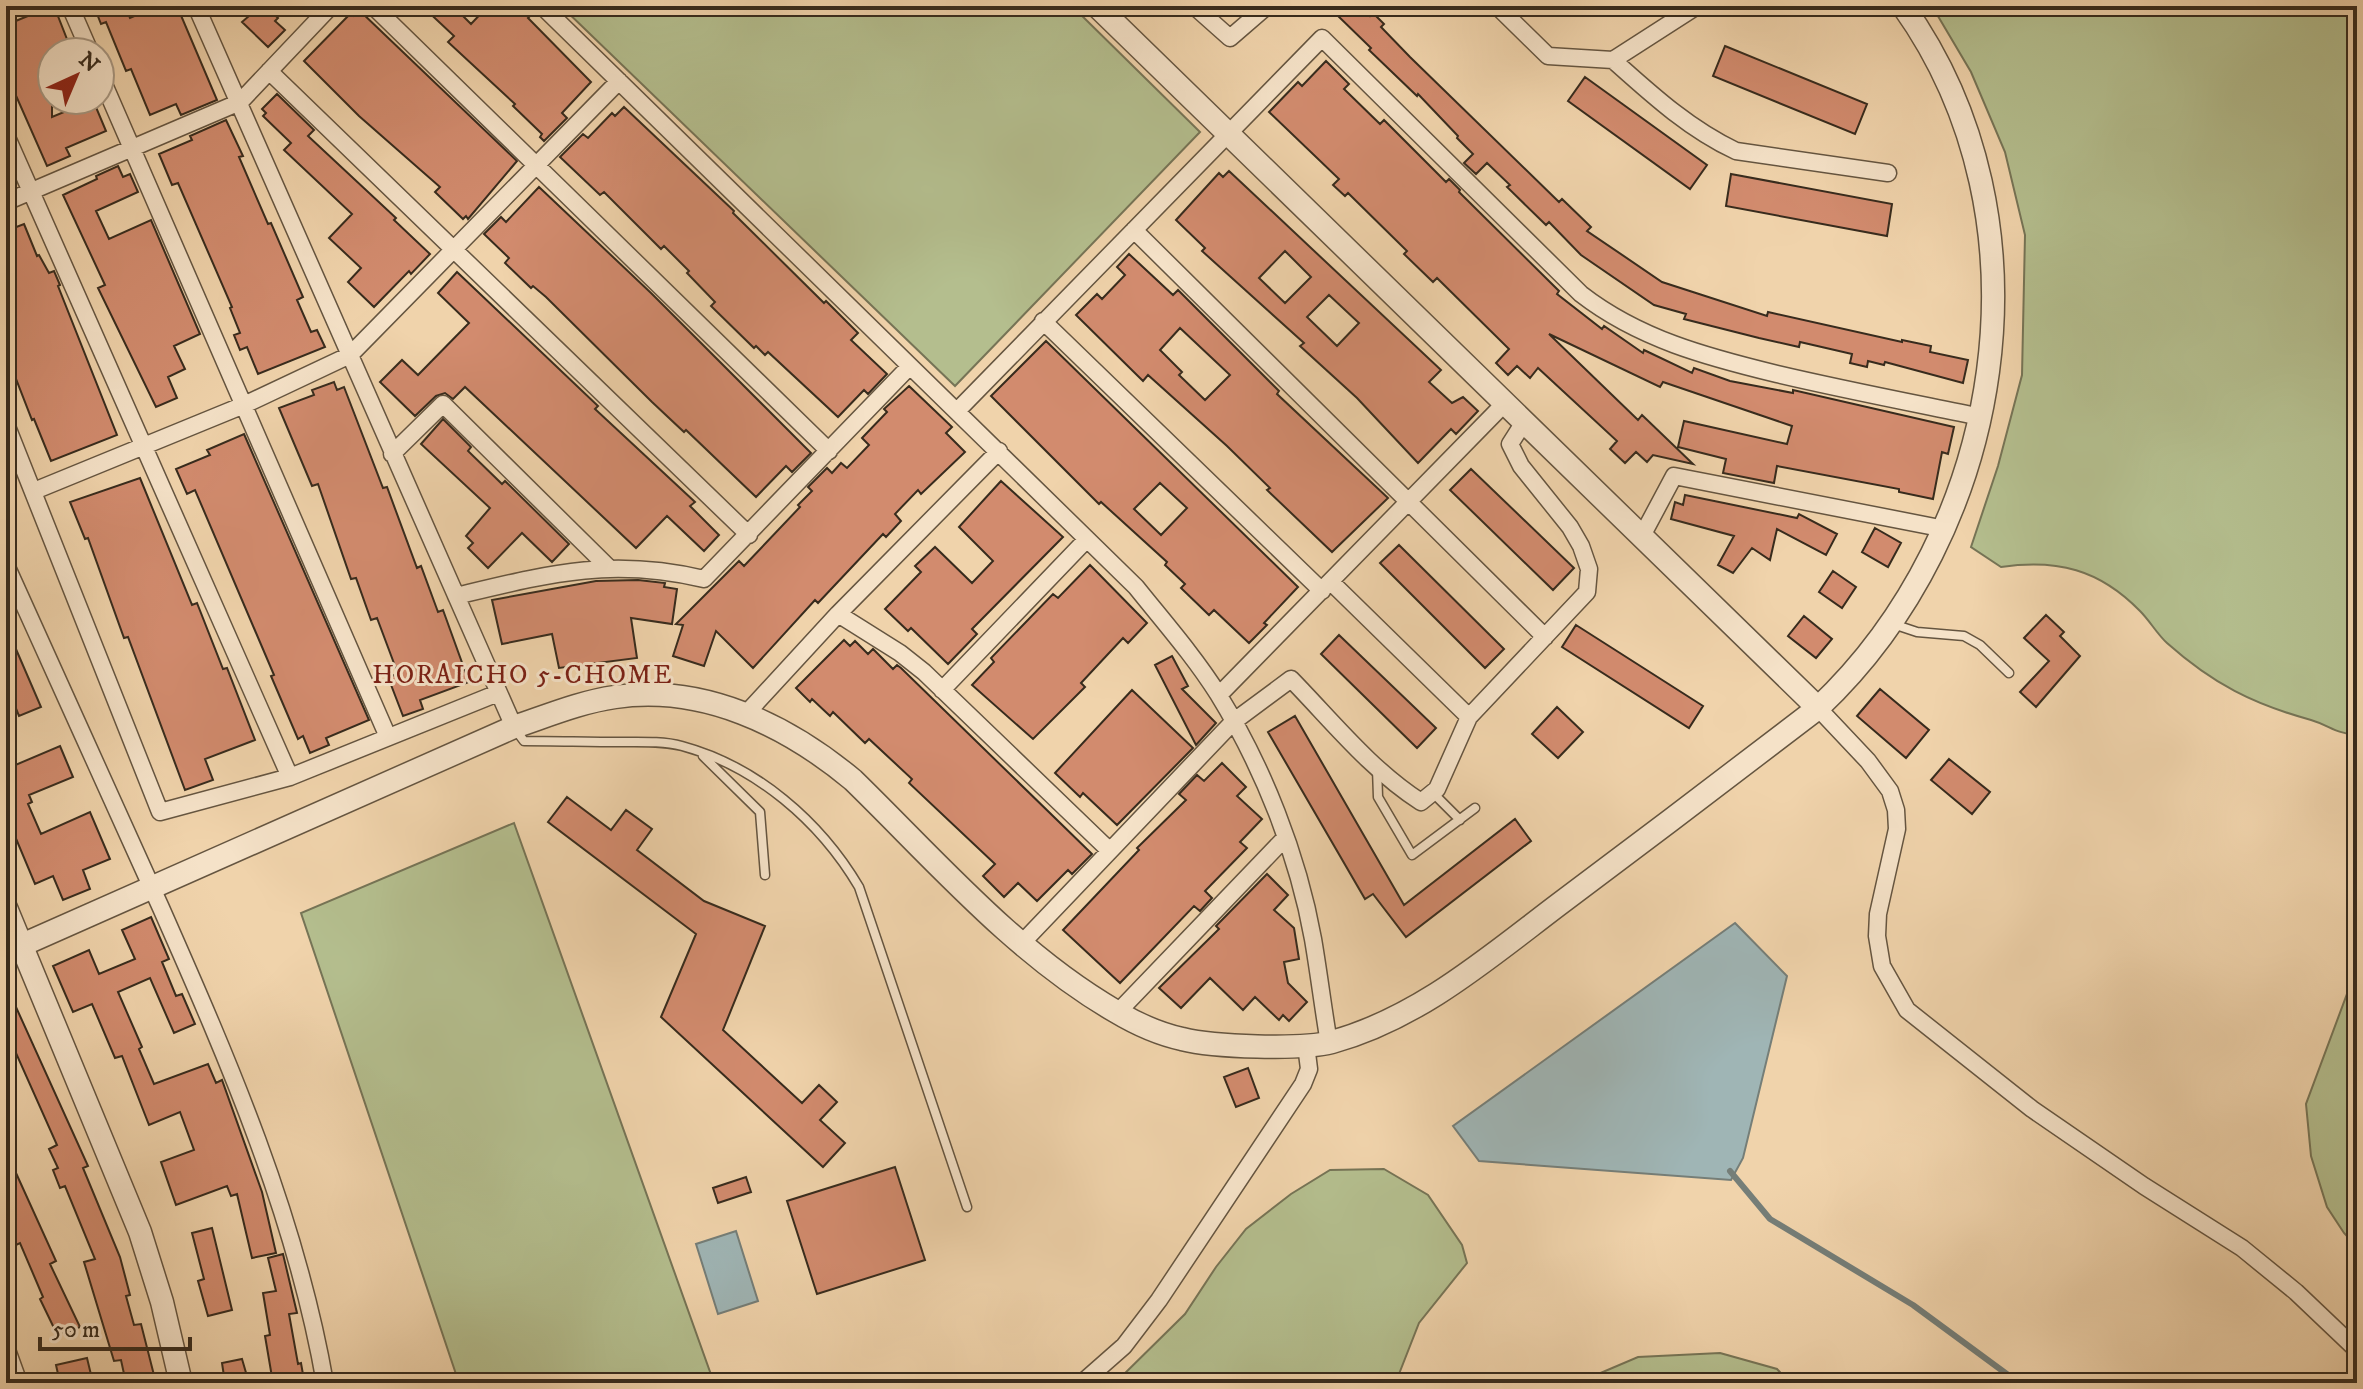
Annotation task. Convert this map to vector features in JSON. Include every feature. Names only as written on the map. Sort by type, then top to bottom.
[{"type":"street","points":[[70,6],[83,36]]},
{"type":"street","points":[[196,6],[514,727]]},
{"type":"street","points":[[6,202],[240,102],[331,6]]},
{"type":"street","points":[[373,6],[829,451]]},
{"type":"street","points":[[542,6],[1136,587],[1190,653],[1219,695],[1264,786],[1285,838],[1313,937],[1318,1044],[1309,1069],[1303,1084],[1185,1262],[1124,1346],[1082,1383]]},
{"type":"street","points":[[1097,6],[1818,708],[1868,761],[1890,791],[1896,810],[1897,829],[1878,914],[1877,936],[1882,966],[1907,1010],[2032,1109],[2242,1248],[2296,1292],[2357,1350]]},
{"type":"street","points":[[1194,6],[1230,38],[1267,6]]},
{"type":"street","points":[[1497,6],[1548,56],[1613,60],[1697,6]]},
{"type":"street","points":[[14,949],[514,727],[582,704],[651,694],[693,699],[745,715],[792,735],[835,765],[1022,943],[1061,976],[1117,1013],[1152,1030],[1182,1039],[1283,1046],[1318,1044],[1359,1033],[1435,997],[1818,708],[1859,667],[1918,580],[1945,529],[1969,464],[1981,417],[1993,327],[1992,277],[1984,194],[1962,117],[1944,75],[1903,6]]},
{"type":"street","points":[[957,411],[1322,38],[1581,294],[1637,330],[1699,355],[1981,417]]},
{"type":"street","points":[[1613,60],[1667,108],[1717,142],[1736,151],[1888,173]]},
{"type":"street","points":[[269,71],[749,535]]},
{"type":"street","points":[[34,491],[244,405],[350,355],[619,81]]},
{"type":"street","points":[[116,113],[388,737]]},
{"type":"street","points":[[6,135],[290,777]]},
{"type":"street","points":[[1134,230],[1545,637]]},
{"type":"street","points":[[1043,321],[1469,717]]},
{"type":"street","points":[[456,596],[582,569],[656,569],[704,579],[910,366]]},
{"type":"street","points":[[1219,695],[1505,403]]},
{"type":"street","points":[[392,454],[443,404],[609,568]]},
{"type":"street","points":[[1022,943],[1233,722],[1291,679],[1377,768],[1421,802],[1437,789],[1469,717],[1587,592],[1589,569],[1581,546],[1570,527],[1521,466],[1510,444],[1524,422]]},
{"type":"street","points":[[6,424],[160,812],[290,777],[498,693]]},
{"type":"street","points":[[745,715],[838,614],[999,451]]},
{"type":"street","points":[[1642,536],[1674,476],[1945,529]]},
{"type":"street","points":[[942,690],[1087,539]]},
{"type":"street","points":[[6,565],[228,1062],[277,1191],[303,1281],[325,1383]]},
{"type":"street","points":[[838,614],[900,653],[1110,851]]},
{"type":"street","points":[[1117,1013],[1285,838]]},
{"type":"street","points":[[6,908],[14,949],[140,1232],[162,1302],[181,1383]]},
{"type":"street","points":[[6,1347],[19,1383]]},
{"type":"lane","points":[[1889,623],[1917,632],[1964,636],[1980,645],[2009,673]]},
{"type":"lane","points":[[514,727],[524,741],[652,743],[681,746],[730,762],[774,792],[826,840],[859,887],[967,1207]]},
{"type":"lane","points":[[699,753],[760,812],[765,875]]},
{"type":"lane","points":[[1377,768],[1378,797],[1412,855],[1475,808]]},
{"type":"lane","points":[[1433,792],[1460,820]]},
{"type":"green space","points":[[561,6],[1072,6],[1200,132],[955,386]]},
{"type":"green space","points":[[1932,6],[2357,6],[2357,735],[2270,707],[2217,681],[2167,643],[2125,597],[2093,577],[2059,566],[2001,567],[1971,547],[1998,466],[2022,375],[2025,235],[2005,152],[1971,72]]},
{"type":"green space","points":[[514,823],[714,1383],[459,1383],[301,913]]},
{"type":"green space","points":[[2357,967],[2357,1247],[2327,1207],[2311,1156],[2306,1104]]},
{"type":"green space","points":[[1384,1169],[1428,1195],[1462,1245],[1467,1263],[1419,1323],[1399,1374],[1401,1383],[1115,1383],[1185,1314],[1246,1229],[1291,1194],[1330,1170]]},
{"type":"green space","points":[[1720,1353],[1777,1369],[1790,1383],[1577,1383],[1638,1357]]},
{"type":"shaded area","points":[[1735,923],[1787,976],[1743,1158],[1731,1180],[1479,1161],[1453,1126]]},
{"type":"shaded area","points":[[736,1231],[758,1301],[718,1314],[696,1244]]},
{"type":"building","points":[[54,6],[66,36],[36,36],[36,116],[100,116],[106,131],[66,148],[70,156],[47,166],[6,73],[6,25]]},
{"type":"building","points":[[94,6],[144,6],[128,13],[130,18],[158,6],[177,6],[217,100],[181,115],[176,104],[150,115],[131,69],[126,71],[116,46],[116,36],[112,36],[106,22],[101,24]]},
{"type":"building","points":[[239,6],[266,6],[285,30],[268,47],[242,22],[249,16]]},
{"type":"building","points":[[422,6],[453,6],[471,24],[488,6],[524,6],[532,14],[528,18],[591,82],[562,113],[567,118],[544,141],[540,137],[542,134],[513,106],[515,104],[448,42],[454,36]]},
{"type":"building","points":[[1344,6],[1360,6],[1370,16],[1373,13],[1384,24],[1381,27],[1410,57],[1559,202],[1562,199],[1591,227],[1587,231],[1662,282],[1767,316],[1768,312],[1931,346],[1930,352],[1968,360],[1963,383],[1885,362],[1884,365],[1868,361],[1867,367],[1850,363],[1852,354],[1800,342],[1799,347],[1759,338],[1684,319],[1686,314],[1654,305],[1581,255],[1549,222],[1546,225],[1507,187],[1510,185],[1487,163],[1476,174],[1464,163],[1473,154],[1418,94],[1369,50],[1371,48],[1336,14]]},
{"type":"building","points":[[360,11],[517,161],[468,219],[466,216],[463,219],[435,192],[440,187],[359,116],[304,61],[351,13],[354,16]]},
{"type":"building","points":[[1725,46],[1867,104],[1855,134],[1713,76]]},
{"type":"building","points":[[1326,61],[1349,84],[1344,89],[1380,124],[1384,120],[1446,182],[1449,179],[1559,291],[1557,294],[1602,329],[1604,326],[1643,353],[1644,350],[1692,373],[1694,368],[1730,381],[1793,393],[1793,390],[1954,427],[1948,454],[1942,452],[1933,499],[1899,492],[1899,489],[1777,466],[1774,483],[1723,473],[1726,459],[1678,447],[1684,421],[1787,444],[1792,426],[1663,382],[1660,387],[1549,334],[1638,420],[1642,415],[1693,464],[1653,455],[1647,462],[1636,452],[1625,463],[1610,449],[1617,441],[1538,368],[1530,378],[1517,366],[1508,375],[1496,363],[1509,349],[1437,278],[1433,282],[1404,254],[1407,251],[1348,193],[1345,196],[1333,185],[1339,179],[1269,112],[1298,82],[1302,86]]},
{"type":"building","points":[[1585,77],[1707,165],[1690,189],[1568,101]]},
{"type":"building","points":[[277,94],[314,130],[308,136],[430,254],[374,307],[348,282],[361,268],[329,238],[352,214],[284,150],[291,143],[263,116],[266,113],[262,109]]},
{"type":"building","points":[[624,107],[858,333],[851,340],[887,374],[868,394],[864,390],[838,417],[768,352],[765,355],[756,346],[754,348],[711,306],[715,302],[664,246],[661,249],[604,192],[600,195],[560,157],[583,134],[588,138],[612,113],[615,116]]},
{"type":"building","points":[[226,120],[268,224],[271,223],[303,297],[297,300],[311,332],[317,330],[325,347],[258,374],[247,347],[240,350],[234,335],[240,333],[232,307],[178,183],[172,185],[159,154],[192,140],[190,136]]},
{"type":"building","points":[[118,166],[123,177],[130,174],[138,192],[96,211],[109,239],[151,220],[200,334],[174,346],[185,369],[168,377],[177,398],[156,407],[98,288],[105,285],[63,195]]},
{"type":"building","points":[[1229,171],[1441,370],[1429,382],[1452,403],[1463,397],[1478,411],[1456,434],[1451,429],[1418,463],[1357,398],[1300,346],[1304,343],[1202,251],[1205,248],[1176,220],[1219,173],[1223,177]],"holes":[[[1285,251],[1311,277],[1285,303],[1259,278]],[[1329,295],[1359,323],[1337,346],[1307,317]]]},
{"type":"building","points":[[1731,174],[1892,204],[1887,236],[1726,206]]},
{"type":"building","points":[[539,187],[651,293],[811,453],[792,472],[786,466],[756,497],[652,402],[546,297],[533,286],[531,288],[505,263],[509,258],[484,234],[501,217],[506,222]]},
{"type":"building","points":[[24,224],[37,256],[49,273],[54,271],[117,435],[51,461],[6,353],[6,231]]},
{"type":"building","points":[[1129,254],[1173,295],[1178,290],[1279,391],[1277,394],[1388,498],[1332,552],[1267,490],[1270,488],[1227,446],[1148,375],[1143,381],[1076,315],[1097,294],[1102,299],[1125,275],[1117,267]],"holes":[[[1180,328],[1230,375],[1205,400],[1179,375],[1182,372],[1160,350]]]},
{"type":"building","points":[[457,272],[598,406],[595,409],[695,502],[690,506],[719,535],[704,551],[667,516],[636,548],[465,387],[453,399],[445,393],[436,396],[415,416],[380,382],[402,360],[418,375],[469,323],[438,293]]},
{"type":"building","points":[[1046,341],[1298,587],[1249,643],[1214,610],[1209,615],[1181,588],[1185,584],[1165,565],[1167,562],[1101,502],[1099,504],[991,396]],"holes":[[[1160,483],[1187,508],[1161,535],[1134,509]]]},
{"type":"building","points":[[334,382],[337,390],[344,387],[383,488],[387,487],[417,568],[421,566],[438,612],[443,610],[469,682],[420,700],[423,709],[403,716],[388,677],[398,674],[377,618],[371,620],[356,578],[351,579],[318,484],[312,486],[279,408],[314,395],[312,390]]},
{"type":"building","points":[[909,386],[952,427],[946,433],[965,452],[921,494],[918,490],[895,514],[901,521],[886,537],[883,534],[818,603],[815,600],[753,668],[716,631],[704,666],[673,656],[683,625],[676,624],[739,561],[744,566],[800,507],[798,505],[812,491],[808,487],[827,468],[832,473],[841,463],[847,468],[869,445],[862,438],[887,412],[884,409]]},
{"type":"building","points":[[443,419],[471,447],[468,451],[502,484],[505,481],[569,544],[552,562],[522,533],[488,568],[468,548],[473,543],[466,536],[490,508],[421,444]]},
{"type":"building","points":[[244,434],[369,720],[326,738],[329,745],[310,753],[303,736],[298,739],[195,490],[187,494],[176,469],[210,455],[207,450]]},
{"type":"building","points":[[1471,469],[1574,568],[1553,590],[1450,490]]},
{"type":"building","points":[[140,478],[192,605],[197,603],[255,740],[205,759],[213,780],[185,790],[128,637],[124,638],[88,538],[85,539],[70,502]]},
{"type":"building","points":[[1001,481],[1063,537],[972,629],[977,634],[948,664],[911,628],[908,631],[885,609],[921,572],[915,566],[935,547],[972,583],[993,561],[959,527]]},
{"type":"building","points":[[1685,495],[1797,518],[1799,514],[1837,534],[1826,555],[1777,529],[1770,560],[1752,548],[1733,573],[1718,565],[1734,536],[1671,519],[1675,502],[1683,505]]},
{"type":"building","points":[[1875,528],[1901,543],[1888,567],[1862,552]]},
{"type":"building","points":[[1399,545],[1504,649],[1485,668],[1380,563]]},
{"type":"building","points":[[1090,565],[1147,623],[1128,643],[1123,638],[1081,683],[1085,687],[1033,739],[972,685],[994,662],[991,658],[1053,594],[1058,598]]},
{"type":"building","points":[[1833,571],[1856,587],[1842,608],[1819,592]]},
{"type":"building","points":[[596,581],[665,583],[664,587],[677,589],[672,624],[631,618],[637,658],[559,668],[552,634],[502,644],[492,600]]},
{"type":"building","points":[[2046,615],[2064,632],[2060,636],[2080,656],[2036,707],[2020,692],[2049,661],[2024,638]]},
{"type":"building","points":[[1804,616],[1832,639],[1816,658],[1788,636]]},
{"type":"building","points":[[1576,625],[1703,706],[1689,728],[1562,647]]},
{"type":"building","points":[[6,626],[41,707],[19,716],[6,684]]},
{"type":"building","points":[[1339,635],[1436,728],[1417,748],[1321,654]]},
{"type":"building","points":[[844,640],[850,646],[855,641],[868,654],[873,649],[893,669],[897,665],[901,668],[1092,854],[1072,874],[1068,870],[1037,901],[1018,883],[1004,897],[983,876],[995,864],[909,783],[912,779],[869,739],[865,743],[833,712],[830,716],[796,688]]},
{"type":"building","points":[[1172,656],[1188,686],[1182,689],[1216,723],[1196,745],[1155,665]]},
{"type":"building","points":[[1880,689],[1929,730],[1906,758],[1857,716]]},
{"type":"building","points":[[1132,690],[1193,748],[1117,825],[1083,793],[1080,797],[1055,773]]},
{"type":"building","points":[[1557,707],[1583,732],[1558,758],[1532,734]]},
{"type":"building","points":[[1295,716],[1404,905],[1515,819],[1531,841],[1406,937],[1373,894],[1365,899],[1268,732]]},
{"type":"building","points":[[60,746],[73,777],[29,795],[32,802],[28,804],[41,834],[90,812],[110,859],[83,870],[90,889],[63,900],[53,876],[35,884],[12,829],[6,831],[6,769]]},
{"type":"building","points":[[1949,759],[1990,792],[1972,814],[1931,780]]},
{"type":"building","points":[[1222,763],[1246,787],[1237,796],[1262,819],[1240,842],[1247,848],[1205,891],[1212,898],[1200,911],[1194,906],[1120,983],[1063,930],[1139,850],[1137,848],[1186,800],[1179,794],[1197,775],[1204,781]]},
{"type":"building","points":[[567,797],[611,830],[626,810],[652,829],[637,850],[704,901],[765,926],[723,1030],[802,1103],[819,1085],[837,1102],[820,1120],[845,1143],[823,1167],[661,1017],[696,934],[548,822]]},
{"type":"building","points":[[1267,874],[1288,895],[1274,910],[1294,928],[1299,959],[1284,962],[1288,983],[1307,1002],[1289,1021],[1283,1015],[1279,1020],[1255,997],[1243,1010],[1210,978],[1181,1008],[1159,988],[1219,929],[1216,926]]},
{"type":"building","points":[[151,917],[169,959],[162,962],[176,996],[182,994],[195,1024],[174,1033],[150,978],[118,992],[142,1047],[139,1049],[154,1084],[208,1064],[216,1083],[222,1080],[262,1192],[276,1253],[252,1258],[237,1194],[231,1196],[227,1186],[176,1205],[161,1162],[194,1150],[180,1112],[149,1125],[122,1056],[115,1058],[92,1004],[73,1012],[53,966],[89,950],[99,974],[135,959],[122,930]]},
{"type":"building","points":[[6,985],[88,1166],[83,1168],[120,1257],[134,1325],[141,1324],[156,1383],[126,1383],[121,1360],[114,1361],[84,1262],[95,1259],[65,1186],[60,1188],[53,1170],[58,1168],[49,1149],[57,1145],[12,1044],[6,1047]]},
{"type":"building","points":[[1248,1068],[1259,1098],[1236,1107],[1224,1077]]},
{"type":"building","points":[[6,1151],[56,1261],[50,1264],[80,1327],[64,1334],[60,1326],[54,1328],[20,1243],[14,1246],[6,1228]]},
{"type":"building","points":[[895,1167],[925,1260],[817,1294],[787,1201]]},
{"type":"building","points":[[746,1177],[751,1192],[718,1203],[713,1188]]},
{"type":"building","points":[[212,1228],[232,1310],[208,1316],[198,1281],[204,1279],[192,1233]]},
{"type":"building","points":[[283,1254],[297,1313],[289,1314],[304,1380],[301,1383],[273,1383],[265,1336],[270,1335],[263,1293],[276,1291],[268,1258]]},
{"type":"building","points":[[87,1358],[93,1383],[60,1383],[56,1365]]},
{"type":"building","points":[[242,1359],[249,1383],[225,1383],[222,1363]]},
{"type":"waterway","points":[[1730,1171],[1770,1219],[1913,1305],[2019,1383]]},
{"type":"district","name":"HORAICHO 5-CHOME","points":[[523,675]]}]
